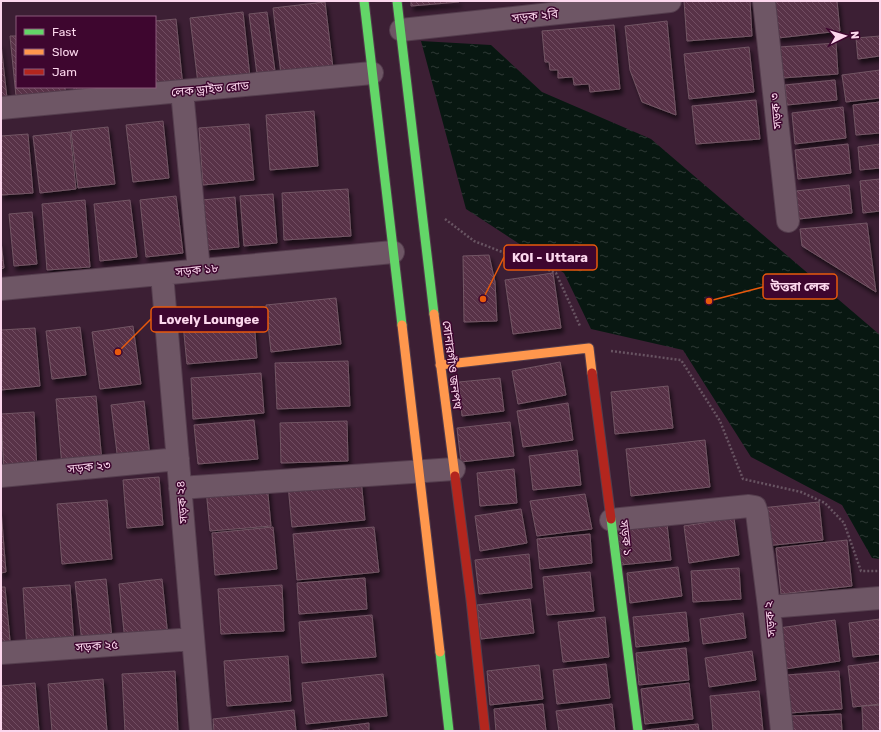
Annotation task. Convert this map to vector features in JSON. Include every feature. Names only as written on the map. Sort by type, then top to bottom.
[{"type":"main road","points":[[364,1],[448,731]]},
{"type":"main road","name":"সোনারগাঁও জনপথ","points":[[397,1],[440,365],[471,600],[485,731]]},
{"type":"main road","points":[[440,365],[589,348]]},
{"type":"main road","name":"সড়ক ১","points":[[589,348],[638,731]]},
{"type":"street","name":"সড়ক ২বি","points":[[400,30],[670,1]]},
{"type":"street","name":"সড়ক ৩","points":[[764,1],[788,221]]},
{"type":"street","name":"লেক ড্রাইভ রোড","points":[[1,108],[372,74]]},
{"type":"street","points":[[182,92],[199,270]]},
{"type":"street","name":"সড়ক ১৮","points":[[1,289],[393,252]]},
{"type":"street","name":"সড়ক ২৪","points":[[162,274],[201,731]]},
{"type":"street","name":"সড়ক ২৩","points":[[1,476],[178,459]]},
{"type":"street","points":[[180,488],[418,470],[454,469]]},
{"type":"street","name":"সড়ক ২","points":[[612,520],[749,506],[755,507],[769,607],[782,731]]},
{"type":"street","points":[[769,607],[880,598]]},
{"type":"street","name":"সড়ক ২৫","points":[[1,653],[193,638]]},
{"type":"path","points":[[442,216],[474,241],[556,273],[589,348],[681,360],[720,421],[744,479],[801,492],[825,502],[844,523],[860,571],[880,571]]},
{"type":"water","points":[[421,41],[491,45],[542,92],[651,139],[880,335],[880,559],[872,558],[842,505],[751,457],[683,350],[591,329],[564,273],[466,209]]},
{"type":"building","points":[[411,1],[459,1],[459,2],[411,6]]},
{"type":"building","points":[[684,1],[750,1],[752,36],[687,41]]},
{"type":"building","points":[[837,1],[840,31],[778,38],[774,2]]},
{"type":"building","points":[[325,2],[333,68],[281,74],[273,8]]},
{"type":"building","points":[[243,12],[250,77],[198,83],[190,18]]},
{"type":"building","points":[[267,12],[275,71],[257,74],[249,14]]},
{"type":"building","points":[[176,19],[183,87],[156,87],[156,21]]},
{"type":"building","points":[[667,21],[676,115],[642,102],[630,70],[625,26]]},
{"type":"building","points":[[614,25],[620,89],[590,92],[589,84],[574,85],[573,77],[558,78],[558,70],[550,70],[549,62],[545,62],[542,31]]},
{"type":"building","points":[[10,36],[16,36],[16,88],[65,88],[66,101],[17,106]]},
{"type":"building","points":[[880,36],[880,56],[858,59],[856,38]]},
{"type":"building","points":[[836,43],[838,74],[782,78],[780,47]]},
{"type":"building","points":[[1,44],[7,98],[1,99]]},
{"type":"building","points":[[749,47],[754,92],[689,99],[684,54]]},
{"type":"building","points":[[880,70],[880,98],[846,102],[842,75]]},
{"type":"building","points":[[835,80],[837,100],[787,105],[785,85]]},
{"type":"building","points":[[74,88],[111,88],[74,91]]},
{"type":"building","points":[[756,100],[760,139],[696,144],[692,106]]},
{"type":"building","points":[[880,102],[880,133],[856,135],[853,105]]},
{"type":"building","points":[[843,107],[846,138],[795,144],[792,113]]},
{"type":"building","points":[[314,111],[318,166],[270,170],[266,115]]},
{"type":"building","points":[[163,121],[169,178],[133,182],[126,125]]},
{"type":"building","points":[[249,124],[254,180],[203,185],[199,128]]},
{"type":"building","points":[[108,127],[115,184],[78,188],[71,131]]},
{"type":"building","points":[[70,132],[76,189],[40,193],[33,136]]},
{"type":"building","points":[[28,134],[33,193],[1,195],[1,136]]},
{"type":"building","points":[[848,144],[851,173],[798,179],[795,150]]},
{"type":"building","points":[[880,144],[880,168],[860,170],[858,147]]},
{"type":"building","points":[[880,179],[880,211],[863,213],[860,181]]},
{"type":"building","points":[[849,185],[852,213],[799,219],[796,191]]},
{"type":"building","points":[[348,189],[351,236],[284,240],[282,193]]},
{"type":"building","points":[[273,194],[277,243],[244,246],[240,196]]},
{"type":"building","points":[[176,196],[183,253],[146,257],[140,200]]},
{"type":"building","points":[[235,197],[239,247],[206,250],[202,200]]},
{"type":"building","points":[[85,200],[90,267],[47,270],[42,204]]},
{"type":"building","points":[[130,200],[137,257],[100,261],[94,204]]},
{"type":"building","points":[[32,212],[37,264],[14,266],[9,214]]},
{"type":"building","points":[[867,223],[876,292],[802,246],[800,229]]},
{"type":"building","points":[[1,241],[4,268],[1,269]]},
{"type":"building","points":[[489,255],[495,282],[497,321],[464,322],[463,256]]},
{"type":"building","points":[[553,273],[561,328],[513,334],[505,280]]},
{"type":"building","points":[[336,298],[341,344],[271,352],[266,305]]},
{"type":"building","points":[[253,307],[257,358],[187,364],[182,314]]},
{"type":"building","points":[[133,326],[141,384],[100,389],[92,332]]},
{"type":"building","points":[[80,327],[86,375],[52,379],[46,331]]},
{"type":"building","points":[[35,328],[40,386],[1,390],[1,330]]},
{"type":"building","points":[[348,361],[350,406],[277,409],[275,363]]},
{"type":"building","points":[[560,362],[566,395],[518,404],[512,371]]},
{"type":"building","points":[[261,373],[264,413],[193,419],[191,378]]},
{"type":"building","points":[[500,378],[504,411],[462,416],[459,382]]},
{"type":"building","points":[[668,386],[673,428],[615,434],[611,392]]},
{"type":"building","points":[[96,396],[102,462],[62,466],[56,399]]},
{"type":"building","points":[[144,401],[150,457],[118,461],[111,405]]},
{"type":"building","points":[[568,403],[573,440],[523,447],[517,411]]},
{"type":"building","points":[[34,412],[37,472],[4,474],[1,414]]},
{"type":"building","points":[[254,420],[258,459],[198,464],[194,425]]},
{"type":"building","points":[[347,421],[348,461],[281,463],[280,423]]},
{"type":"building","points":[[510,422],[514,456],[461,462],[457,428]]},
{"type":"building","points":[[705,440],[710,487],[631,496],[626,449]]},
{"type":"building","points":[[577,450],[581,485],[533,490],[529,456]]},
{"type":"building","points":[[514,469],[517,503],[480,506],[477,473]]},
{"type":"building","points":[[159,477],[163,525],[127,528],[123,480]]},
{"type":"building","points":[[361,479],[365,520],[292,527],[288,485]]},
{"type":"building","points":[[267,484],[271,526],[210,531],[206,489]]},
{"type":"building","points":[[585,494],[592,529],[537,536],[530,501]]},
{"type":"building","points":[[107,500],[112,559],[62,564],[57,504]]},
{"type":"building","points":[[819,502],[823,540],[765,546],[761,508]]},
{"type":"building","points":[[521,509],[527,543],[480,551],[475,516]]},
{"type":"building","points":[[1,510],[6,572],[1,573]]},
{"type":"building","points":[[734,518],[739,555],[689,563],[684,526]]},
{"type":"building","points":[[667,524],[671,560],[620,565],[616,529]]},
{"type":"building","points":[[273,527],[277,569],[215,575],[212,533]]},
{"type":"building","points":[[374,527],[379,572],[297,580],[293,534]]},
{"type":"building","points":[[590,534],[592,563],[540,569],[537,539]]},
{"type":"building","points":[[847,540],[852,586],[781,594],[776,548]]},
{"type":"building","points":[[529,554],[532,588],[479,594],[475,560]]},
{"type":"building","points":[[678,567],[682,596],[630,603],[627,573]]},
{"type":"building","points":[[739,568],[741,599],[693,602],[691,571]]},
{"type":"building","points":[[590,572],[594,611],[547,615],[543,577]]},
{"type":"building","points":[[365,578],[367,609],[299,614],[297,583]]},
{"type":"building","points":[[106,579],[112,638],[82,642],[75,582]]},
{"type":"building","points":[[162,579],[168,637],[125,641],[119,584]]},
{"type":"building","points":[[70,585],[74,645],[27,649],[23,588]]},
{"type":"building","points":[[282,585],[284,631],[221,634],[218,589]]},
{"type":"building","points":[[1,587],[5,587],[11,651],[1,652]]},
{"type":"building","points":[[530,599],[534,633],[481,639],[477,605]]},
{"type":"building","points":[[686,612],[689,641],[636,647],[633,617]]},
{"type":"building","points":[[743,613],[746,638],[703,644],[700,619]]},
{"type":"building","points":[[372,615],[376,657],[302,663],[299,622]]},
{"type":"building","points":[[605,617],[609,657],[563,662],[558,622]]},
{"type":"building","points":[[880,619],[880,654],[853,657],[849,623]]},
{"type":"building","points":[[835,620],[840,661],[785,669],[779,628]]},
{"type":"building","points":[[686,648],[689,680],[639,685],[636,653]]},
{"type":"building","points":[[752,651],[756,680],[709,687],[705,658]]},
{"type":"building","points":[[288,656],[291,701],[227,706],[224,661]]},
{"type":"building","points":[[880,662],[880,704],[853,707],[848,666]]},
{"type":"building","points":[[606,664],[610,698],[557,704],[553,670]]},
{"type":"building","points":[[539,665],[543,699],[490,705],[487,671]]},
{"type":"building","points":[[175,671],[178,731],[125,731],[122,674]]},
{"type":"building","points":[[839,671],[842,709],[790,713],[787,675]]},
{"type":"building","points":[[383,674],[387,716],[306,724],[302,683]]},
{"type":"building","points":[[103,679],[107,731],[52,731],[48,684]]},
{"type":"building","points":[[35,683],[39,731],[1,731],[1,686]]},
{"type":"building","points":[[689,683],[693,719],[645,724],[641,689]]},
{"type":"building","points":[[759,691],[763,731],[713,731],[710,696]]},
{"type":"building","points":[[543,704],[546,731],[496,731],[494,709]]},
{"type":"building","points":[[612,704],[615,731],[559,731],[556,711]]},
{"type":"building","points":[[880,705],[880,731],[863,731],[862,706]]},
{"type":"building","points":[[294,710],[296,731],[214,731],[213,719]]},
{"type":"building","points":[[841,714],[842,731],[791,731],[790,716]]},
{"type":"building","points":[[369,723],[369,731],[308,731]]},
{"type":"building","points":[[698,724],[699,731],[646,731],[646,730]]},
{"type":"traffic: fast","points":[[364,1],[402,325]]},
{"type":"traffic: fast","points":[[397,1],[434,314]]},
{"type":"traffic: fast","points":[[611,519],[638,731]]},
{"type":"traffic: fast","points":[[440,652],[449,731]]},
{"type":"traffic: slow","points":[[434,314],[455,476]]},
{"type":"traffic: slow","points":[[402,325],[440,652]]},
{"type":"traffic: slow","points":[[440,365],[589,348],[592,373]]},
{"type":"traffic: jam","points":[[592,373],[611,519]]},
{"type":"traffic: jam","points":[[455,476],[471,600],[485,731]]},
{"type":"place","name":"KOI - Uttara","points":[[483,299]]},
{"type":"place","name":"উত্তরা লেক","points":[[709,301]]},
{"type":"place","name":"Lovely Loungee","points":[[118,352]]}]
